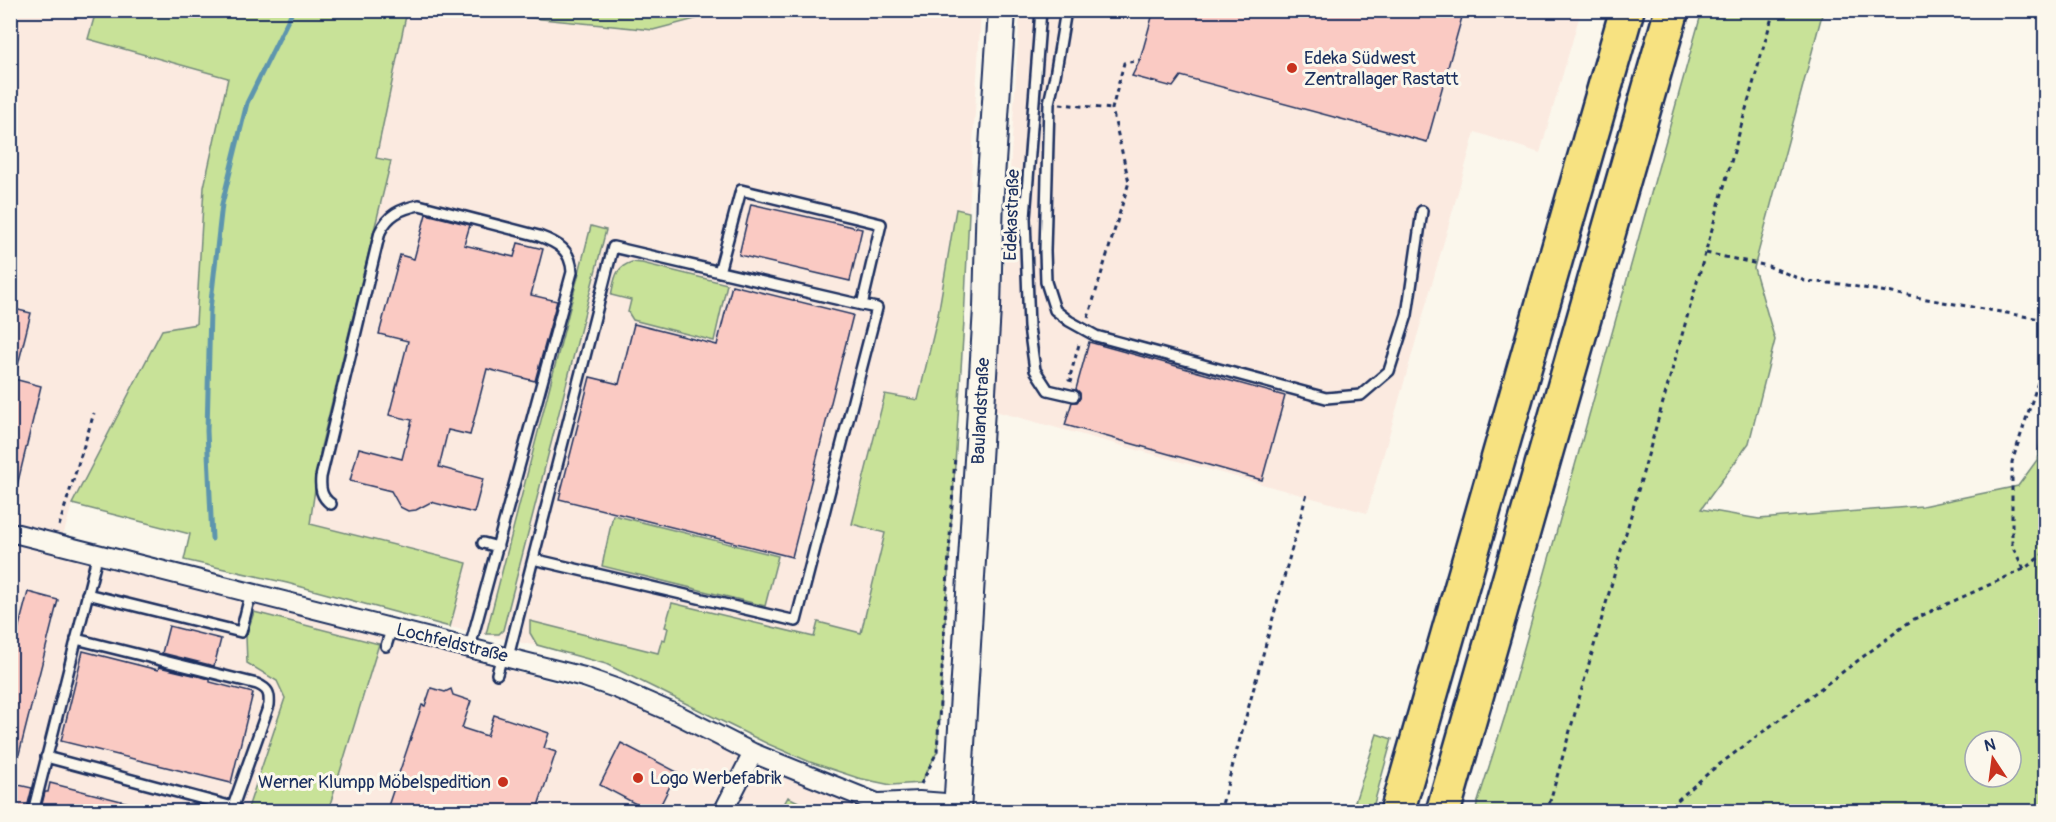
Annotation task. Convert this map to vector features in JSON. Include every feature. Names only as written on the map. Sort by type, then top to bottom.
[{"type":"highway","points":[[1397,812],[1627,10]]},
{"type":"highway","points":[[1443,812],[1672,10]]},
{"type":"street","name":"Baulandstraße","points":[[958,808],[987,308],[990,193],[1002,10]]},
{"type":"street","name":"Lochfeldstraße","points":[[10,532],[584,677],[678,715],[753,753],[885,807],[919,801],[958,808]]},
{"type":"street","points":[[723,812],[753,753]]},
{"type":"lane","name":"Edekastraße","points":[[1041,10],[1025,218],[1029,327],[1035,370],[1041,380],[1048,390],[1074,396]]},
{"type":"lane","points":[[1066,10],[1049,103],[1045,251],[1046,282],[1055,310],[1069,321],[1096,336],[1326,398],[1361,394],[1389,371],[1407,315],[1422,211]]},
{"type":"lane","points":[[719,272],[741,190],[881,224],[862,305]]},
{"type":"lane","points":[[331,504],[325,500],[320,489],[321,477],[380,232],[385,222],[393,214],[405,208],[418,206],[528,234],[554,242],[563,249],[571,260],[572,272],[470,647]]},
{"type":"lane","points":[[497,674],[505,656],[533,559],[613,246],[877,308],[796,621],[533,559]]},
{"type":"lane","points":[[483,543],[498,547]]},
{"type":"lane","points":[[33,812],[98,553]]},
{"type":"lane","points":[[87,594],[241,632],[251,592]]},
{"type":"lane","points":[[386,646],[392,627]]},
{"type":"lane","points":[[46,757],[232,809],[268,705],[270,695],[266,688],[257,684],[76,639]]},
{"type":"path","points":[[1547,812],[1774,10]]},
{"type":"path","points":[[1078,382],[1069,380],[1129,182],[1112,109],[1124,63],[1140,60]]},
{"type":"path","points":[[1049,103],[1112,109]]},
{"type":"path","points":[[1706,253],[1768,266],[1805,281],[1841,284],[2046,320]]},
{"type":"path","points":[[2024,569],[2012,546],[2012,462],[2046,358]]},
{"type":"path","points":[[54,542],[94,413]]},
{"type":"path","points":[[919,801],[921,783],[937,752],[956,451]]},
{"type":"path","points":[[1220,812],[1307,493]]},
{"type":"path","points":[[1664,812],[1712,770],[1912,620],[2024,569],[2046,552]]},
{"type":"shaded area","points":[[10,11],[96,11],[89,39],[228,78],[204,187],[196,324],[162,330],[72,504],[58,555],[399,638],[623,702],[753,753],[871,811],[11,811]]},
{"type":"shaded area","points":[[407,11],[459,11],[653,30],[726,11],[981,11],[969,212],[856,725],[629,673],[578,655],[450,627],[287,583],[292,449],[376,158]]},
{"type":"shaded area","points":[[1020,11],[1581,11],[1540,153],[1475,132],[1367,513],[995,411]]},
{"type":"green space","points":[[726,10],[653,30],[459,11]]},
{"type":"green space","points":[[96,11],[407,11],[376,158],[391,161],[321,447],[310,524],[467,563],[450,627],[287,583],[184,560],[190,534],[72,504],[162,330],[196,324],[204,187],[228,78],[88,39]]},
{"type":"green space","points":[[1702,11],[1823,11],[1754,268],[1775,340],[1749,443],[1701,509],[1759,519],[1922,506],[2018,486],[2037,460],[2045,414],[2045,811],[1475,811],[1505,716]]},
{"type":"green space","points":[[956,209],[969,212],[964,321],[937,752],[921,783],[891,785],[858,778],[810,762],[768,744],[606,664],[537,645],[530,633],[530,621],[658,653],[662,639],[665,640],[668,628],[665,627],[672,603],[814,637],[818,622],[861,633],[885,533],[852,524],[885,394],[918,400],[938,315]]},
{"type":"green space","points":[[591,226],[606,230],[503,630],[499,634],[486,634]]},
{"type":"green space","points":[[632,262],[727,284],[714,341],[633,320],[628,312],[631,300],[611,295],[618,271]]},
{"type":"green space","points":[[613,515],[778,556],[765,606],[602,566]]},
{"type":"green space","points":[[254,612],[379,644],[328,811],[247,811],[285,698],[277,681],[247,663],[246,636]]},
{"type":"green space","points":[[1377,734],[1392,739],[1372,811],[1352,811]]},
{"type":"green space","points":[[788,797],[817,811],[793,811],[783,806]]},
{"type":"building","name":"Edeka Südwest Zentrallager Rastatt","points":[[1154,10],[1464,10],[1427,142],[1181,76],[1173,87],[1132,76],[1140,60]]},
{"type":"building","points":[[751,204],[862,229],[850,281],[739,255]]},
{"type":"building","points":[[426,214],[470,225],[464,245],[514,257],[518,243],[543,249],[531,295],[557,301],[535,381],[487,369],[470,435],[448,430],[439,467],[483,479],[474,513],[431,502],[416,510],[408,511],[400,507],[391,491],[350,481],[359,448],[402,459],[412,420],[389,415],[408,341],[379,334],[400,255],[414,259]]},
{"type":"building","points":[[732,285],[853,315],[792,557],[559,499],[590,377],[619,384],[634,324],[717,345]]},
{"type":"building","points":[[10,308],[31,313],[16,373],[10,373]]},
{"type":"building","points":[[1089,342],[1285,396],[1262,480],[1065,425],[1072,402],[1077,402],[1080,398],[1080,393],[1076,389]]},
{"type":"building","points":[[10,378],[41,386],[16,490],[10,490]]},
{"type":"building","points":[[28,592],[58,600],[15,770],[10,770],[10,660]]},
{"type":"building","points":[[169,626],[221,639],[214,666],[162,653]]},
{"type":"building","points":[[83,651],[158,670],[159,667],[210,679],[210,682],[253,693],[231,783],[61,741]]},
{"type":"building","points":[[431,688],[445,692],[451,689],[453,695],[471,701],[462,728],[487,736],[494,715],[549,733],[544,748],[556,752],[536,812],[386,812],[422,705],[425,706]]},
{"type":"building","name":"Logo Werbefabrik","points":[[621,743],[677,772],[657,812],[651,812],[600,785]]},
{"type":"building","points":[[10,783],[32,788],[26,812],[10,812]]},
{"type":"building","points":[[50,783],[145,807],[144,812],[40,812]]},
{"type":"waterway","points":[[212,539],[207,431],[210,310],[222,204],[247,103],[293,10]]},
{"type":"place","name":"Edeka Südwest Zentrallager Rastatt","points":[[1292,68]]},
{"type":"place","name":"Logo Werbefabrik","points":[[638,778]]},
{"type":"place","name":"Werner Klumpp Möbelspedition","points":[[503,782]]}]
